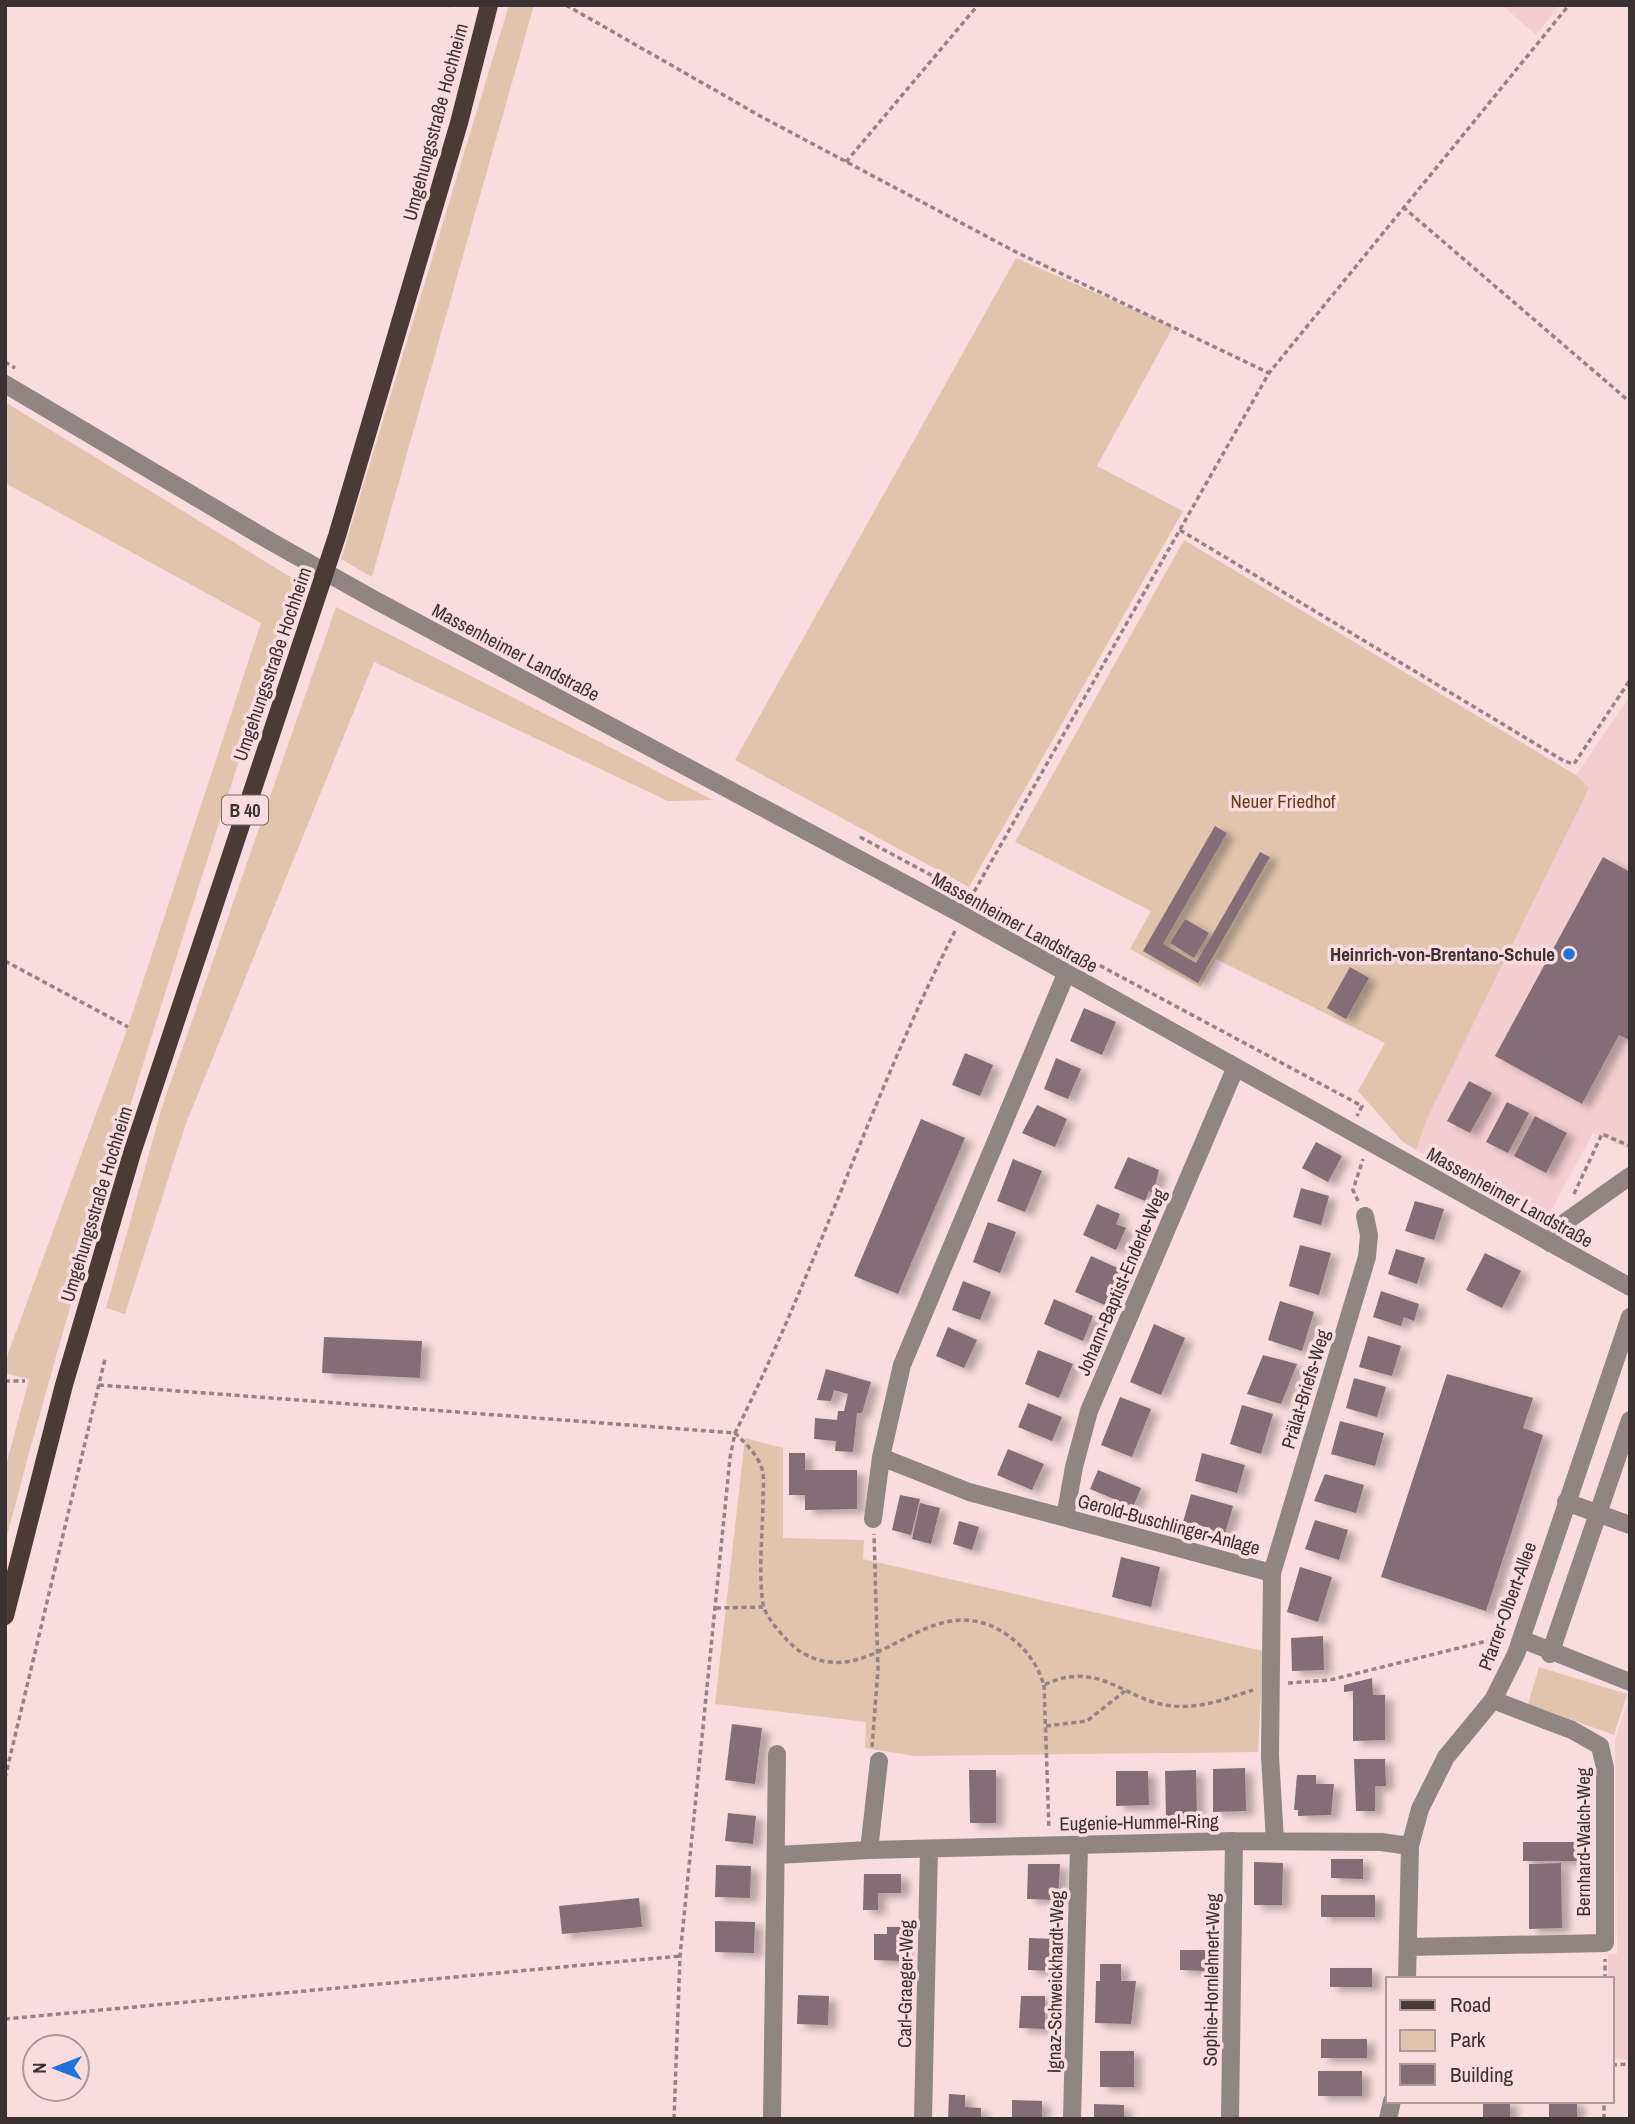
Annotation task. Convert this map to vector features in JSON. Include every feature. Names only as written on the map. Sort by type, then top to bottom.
[{"type":"main road","name":"Umgehungsstraße Hochheim","points":[[5,1616],[64,1385],[128,1166],[337,536],[459,123],[489,5]]},
{"type":"street","name":"Massenheimer Landstraße","points":[[5,384],[375,600],[962,915],[1235,1069],[1553,1235],[1630,1287]]},
{"type":"street","points":[[873,1519],[881,1457],[902,1365],[1066,974]]},
{"type":"street","name":"Johann-Baptist-Enderle-Weg","points":[[1065,1517],[1074,1467],[1089,1411],[1235,1069]]},
{"type":"street","points":[[1553,1235],[1630,1176]]},
{"type":"street","name":"Prälat-Briefs-Weg","points":[[1272,1573],[1367,1256],[1369,1235],[1365,1216]]},
{"type":"street","name":"Pfarrer-Olbert-Allee","points":[[1407,1977],[1410,1846],[1430,1785],[1446,1757],[1493,1700],[1521,1639],[1630,1317]]},
{"type":"street","points":[[1550,1654],[1630,1420]]},
{"type":"street","name":"Gerold-Buschlinger-Anlage","points":[[881,1457],[969,1492],[1272,1573],[1270,1756],[1275,1841]]},
{"type":"street","points":[[1566,1502],[1630,1525]]},
{"type":"street","points":[[1521,1639],[1550,1654],[1630,1682]]},
{"type":"street","name":"Bernhard-Walch-Weg","points":[[1408,1947],[1605,1942],[1605,1768],[1600,1746],[1572,1730],[1493,1700]]},
{"type":"street","points":[[772,2119],[777,1754]]},
{"type":"street","points":[[869,1850],[879,1761]]},
{"type":"street","name":"Eugenie-Hummel-Ring","points":[[777,1855],[869,1850],[1234,1841],[1381,1842],[1410,1846]]},
{"type":"street","name":"Sophie-Hornlehnert-Weg","points":[[1230,2119],[1234,1841]]},
{"type":"street","name":"Ignaz-Schweickhardt-Weg","points":[[1072,2119],[1079,1846]]},
{"type":"street","name":"Carl-Graeger-Weg","points":[[923,2119],[929,1849]]},
{"type":"path","points":[[566,5],[845,162],[1016,252],[1269,373]]},
{"type":"path","points":[[845,162],[978,5]]},
{"type":"path","points":[[674,2119],[680,1956],[730,1458],[735,1433],[863,1140],[925,990],[962,915],[1269,373],[1569,5]]},
{"type":"path","points":[[1403,206],[1630,402]]},
{"type":"path","points":[[1180,530],[1564,761],[1574,764],[1630,680]]},
{"type":"path","points":[[972,896],[1362,1106]]},
{"type":"path","points":[[5,961],[128,1027]]},
{"type":"path","points":[[925,990],[931,992]]},
{"type":"path","points":[[1553,1235],[1602,1134],[1630,1146]]},
{"type":"path","points":[[1365,1153],[1353,1190],[1365,1216]]},
{"type":"path","points":[[5,1778],[105,1359]]},
{"type":"path","points":[[5,1381],[25,1381]]},
{"type":"path","points":[[99,1385],[735,1433],[750,1448],[763,1468],[763,1607],[799,1650],[832,1661],[875,1656],[933,1623],[964,1619],[980,1622],[1013,1639],[1028,1652],[1038,1666],[1044,1685],[1050,1845]]},
{"type":"path","points":[[873,1519],[875,1656],[878,1670],[872,1749],[879,1761]]},
{"type":"path","points":[[716,1608],[763,1607]]},
{"type":"path","points":[[1044,1685],[1058,1678],[1080,1677],[1111,1681],[1125,1691],[1173,1706],[1210,1704],[1270,1684],[1330,1680],[1487,1642],[1499,1644]]},
{"type":"path","points":[[1046,1726],[1087,1721],[1125,1691]]},
{"type":"path","points":[[5,2019],[680,1956]]},
{"type":"shaded area","points":[[1502,5],[1560,5],[1536,35]]},
{"type":"shaded area","name":"Heinrich-von-Brentano-Schule","points":[[1630,696],[1630,1150],[1593,1133],[1547,1218],[1416,1150],[1427,1119],[1589,788],[1576,775]]},
{"type":"shaded area","points":[[1630,1696],[1630,2059],[1614,2059],[1614,1977],[1608,1977],[1608,1954],[1617,1954],[1615,1739]]},
{"type":"green space","points":[[509,5],[534,5],[372,577],[341,559]]},
{"type":"green space","points":[[1016,258],[1173,327],[1097,466],[1183,511],[969,887],[735,760]]},
{"type":"green space","points":[[5,402],[297,581],[108,1180],[5,1543],[5,1469],[29,1379],[5,1373],[5,1362],[128,1027],[261,623],[5,483]]},
{"type":"green space","name":"Neuer Friedhof","points":[[1184,540],[1576,775],[1589,788],[1427,1119],[1416,1150],[1403,1142],[1358,1091],[1385,1043],[1216,959],[1200,987],[1130,949],[1151,911],[1015,842]]},
{"type":"green space","points":[[336,607],[713,800],[668,801],[374,662],[185,1126],[125,1314],[106,1308],[162,1107]]},
{"type":"green space","points":[[745,1438],[783,1448],[783,1538],[864,1540],[863,1559],[1263,1651],[1258,1752],[915,1756],[865,1748],[866,1722],[715,1704]]},
{"type":"green space","points":[[1539,1667],[1627,1694],[1614,1735],[1528,1704]]},
{"type":"building","points":[[1215,826],[1227,833],[1163,944],[1196,963],[1260,852],[1270,857],[1198,983],[1143,951]]},
{"type":"building","points":[[1603,857],[1630,872],[1630,1040],[1619,1035],[1582,1104],[1495,1056]]},
{"type":"building","points":[[1185,919],[1209,933],[1194,958],[1170,943]]},
{"type":"building","points":[[1350,967],[1369,978],[1346,1019],[1327,1008]]},
{"type":"building","points":[[1084,1008],[1116,1022],[1102,1055],[1070,1041]]},
{"type":"building","points":[[965,1053],[993,1065],[980,1096],[952,1085]]},
{"type":"building","points":[[1056,1058],[1081,1069],[1068,1099],[1044,1089]]},
{"type":"building","points":[[1469,1081],[1492,1093],[1470,1133],[1447,1121]]},
{"type":"building","points":[[1507,1102],[1529,1113],[1508,1153],[1486,1142]]},
{"type":"building","points":[[1037,1105],[1067,1119],[1055,1147],[1022,1133]]},
{"type":"building","points":[[1535,1116],[1567,1133],[1546,1173],[1514,1156]]},
{"type":"building","points":[[921,1119],[965,1138],[898,1294],[854,1276]]},
{"type":"building","points":[[1316,1142],[1342,1156],[1328,1182],[1302,1168]]},
{"type":"building","points":[[1128,1157],[1159,1170],[1153,1193],[1149,1191],[1145,1201],[1114,1188]]},
{"type":"building","points":[[1013,1159],[1042,1171],[1025,1212],[997,1201]]},
{"type":"building","points":[[1301,1188],[1329,1196],[1321,1225],[1293,1217]]},
{"type":"building","points":[[1415,1201],[1444,1209],[1434,1240],[1405,1231]]},
{"type":"building","points":[[1097,1204],[1120,1214],[1116,1224],[1126,1228],[1116,1250],[1083,1235]]},
{"type":"building","points":[[988,1222],[1016,1232],[1000,1273],[973,1262]]},
{"type":"building","points":[[1300,1245],[1331,1253],[1319,1295],[1289,1286]]},
{"type":"building","points":[[1396,1249],[1425,1258],[1417,1284],[1388,1274]]},
{"type":"building","points":[[1485,1253],[1521,1271],[1502,1308],[1466,1290]]},
{"type":"building","points":[[1091,1256],[1122,1270],[1107,1306],[1075,1292]]},
{"type":"building","points":[[963,1281],[991,1292],[980,1320],[952,1310]]},
{"type":"building","points":[[1381,1291],[1419,1304],[1414,1321],[1404,1317],[1401,1326],[1373,1317]]},
{"type":"building","points":[[1054,1299],[1093,1316],[1083,1341],[1044,1324]]},
{"type":"building","points":[[1280,1301],[1314,1312],[1302,1351],[1268,1340]]},
{"type":"building","points":[[1154,1324],[1185,1338],[1161,1395],[1130,1382]]},
{"type":"building","points":[[948,1327],[977,1340],[964,1368],[936,1356]]},
{"type":"building","points":[[1368,1336],[1401,1346],[1392,1376],[1359,1367]]},
{"type":"building","points":[[324,1337],[422,1341],[420,1378],[322,1373]]},
{"type":"building","points":[[1038,1350],[1073,1364],[1059,1398],[1025,1384]]},
{"type":"building","points":[[1263,1355],[1297,1364],[1281,1404],[1247,1394]]},
{"type":"building","points":[[826,1369],[871,1382],[862,1413],[857,1413],[853,1452],[835,1451],[836,1441],[814,1439],[815,1418],[837,1420],[838,1411],[844,1411],[848,1394],[834,1390],[831,1401],[817,1400]]},
{"type":"building","points":[[1447,1374],[1533,1398],[1523,1428],[1543,1435],[1486,1611],[1381,1577]]},
{"type":"building","points":[[1354,1378],[1386,1387],[1377,1417],[1346,1408]]},
{"type":"building","points":[[1120,1397],[1151,1409],[1132,1457],[1101,1445]]},
{"type":"building","points":[[1028,1403],[1062,1417],[1052,1441],[1018,1427]]},
{"type":"building","points":[[1242,1405],[1273,1414],[1261,1454],[1230,1444]]},
{"type":"building","points":[[1340,1421],[1384,1433],[1375,1466],[1331,1454]]},
{"type":"building","points":[[1008,1449],[1044,1464],[1032,1490],[997,1475]]},
{"type":"building","points":[[789,1453],[805,1453],[805,1470],[857,1470],[857,1509],[805,1510],[805,1495],[789,1495]]},
{"type":"building","points":[[1202,1453],[1245,1465],[1237,1493],[1195,1481]]},
{"type":"building","points":[[1098,1470],[1141,1488],[1133,1507],[1090,1489]]},
{"type":"building","points":[[1325,1474],[1364,1485],[1356,1513],[1314,1501]]},
{"type":"building","points":[[1191,1494],[1233,1506],[1225,1534],[1183,1522]]},
{"type":"building","points":[[900,1495],[920,1499],[911,1535],[892,1530]]},
{"type":"building","points":[[920,1503],[940,1508],[931,1544],[912,1539]]},
{"type":"building","points":[[1315,1520],[1348,1530],[1339,1560],[1305,1549]]},
{"type":"building","points":[[959,1521],[979,1527],[972,1550],[953,1544]]},
{"type":"building","points":[[1121,1557],[1160,1567],[1151,1607],[1112,1597]]},
{"type":"building","points":[[1300,1567],[1332,1577],[1318,1622],[1287,1612]]},
{"type":"building","points":[[1323,1636],[1324,1670],[1292,1671],[1291,1638]]},
{"type":"building","points":[[1372,1678],[1373,1695],[1385,1695],[1385,1740],[1353,1741],[1353,1691],[1344,1692],[1344,1685]]},
{"type":"building","points":[[732,1724],[762,1728],[755,1784],[725,1780]]},
{"type":"building","points":[[1354,1759],[1385,1759],[1386,1786],[1375,1786],[1375,1811],[1356,1811]]},
{"type":"building","points":[[1245,1768],[1246,1811],[1213,1812],[1213,1769]]},
{"type":"building","points":[[969,1770],[996,1770],[996,1823],[970,1823]]},
{"type":"building","points":[[1196,1770],[1197,1817],[1166,1817],[1165,1771]]},
{"type":"building","points":[[1116,1771],[1148,1771],[1149,1805],[1116,1806]]},
{"type":"building","points":[[1297,1775],[1316,1775],[1316,1784],[1334,1784],[1331,1815],[1298,1816],[1298,1810],[1294,1810]]},
{"type":"building","points":[[728,1813],[756,1816],[753,1844],[725,1841]]},
{"type":"building","points":[[1523,1842],[1577,1842],[1577,1861],[1523,1861]]},
{"type":"building","points":[[1331,1859],[1363,1859],[1363,1879],[1331,1878]]},
{"type":"building","points":[[1254,1862],[1283,1863],[1282,1905],[1254,1905]]},
{"type":"building","points":[[1561,1863],[1562,1928],[1529,1929],[1529,1864]]},
{"type":"building","points":[[1028,1864],[1060,1864],[1058,1900],[1027,1899]]},
{"type":"building","points":[[716,1865],[751,1866],[750,1898],[715,1897]]},
{"type":"building","points":[[864,1874],[901,1874],[901,1893],[878,1893],[878,1910],[863,1910]]},
{"type":"building","points":[[1321,1895],[1375,1895],[1375,1917],[1321,1917]]},
{"type":"building","points":[[639,1898],[642,1927],[562,1934],[559,1906]]},
{"type":"building","points":[[715,1921],[755,1922],[754,1953],[715,1952]]},
{"type":"building","points":[[887,1927],[904,1927],[903,1961],[874,1960],[874,1934],[887,1934]]},
{"type":"building","points":[[1029,1938],[1054,1939],[1053,1971],[1028,1970]]},
{"type":"building","points":[[1180,1950],[1208,1950],[1208,1971],[1180,1970]]},
{"type":"building","points":[[1100,1964],[1121,1964],[1121,1981],[1136,1981],[1131,2024],[1095,2023],[1096,1981],[1100,1981]]},
{"type":"building","points":[[1330,1968],[1372,1968],[1372,1987],[1330,1987]]},
{"type":"building","points":[[798,1995],[829,1996],[828,2025],[797,2024]]},
{"type":"building","points":[[1021,1996],[1045,1996],[1045,2029],[1019,2028]]},
{"type":"building","points":[[1321,2039],[1367,2039],[1367,2058],[1321,2058]]},
{"type":"building","points":[[1100,2051],[1134,2051],[1134,2087],[1100,2087]]},
{"type":"building","points":[[1318,2071],[1362,2071],[1362,2096],[1318,2096]]},
{"type":"building","points":[[949,2094],[965,2095],[965,2107],[981,2108],[981,2119],[948,2119]]},
{"type":"building","points":[[1012,2100],[1042,2101],[1042,2119],[1012,2119]]},
{"type":"building","points":[[1483,2103],[1510,2103],[1510,2119],[1483,2119]]},
{"type":"building","points":[[1549,2103],[1577,2103],[1577,2119],[1549,2119]]},
{"type":"building","points":[[1094,2104],[1124,2105],[1124,2119],[1094,2119]]},
{"type":"place","name":"Heinrich-von-Brentano-Schule","points":[[1569,954]]}]
